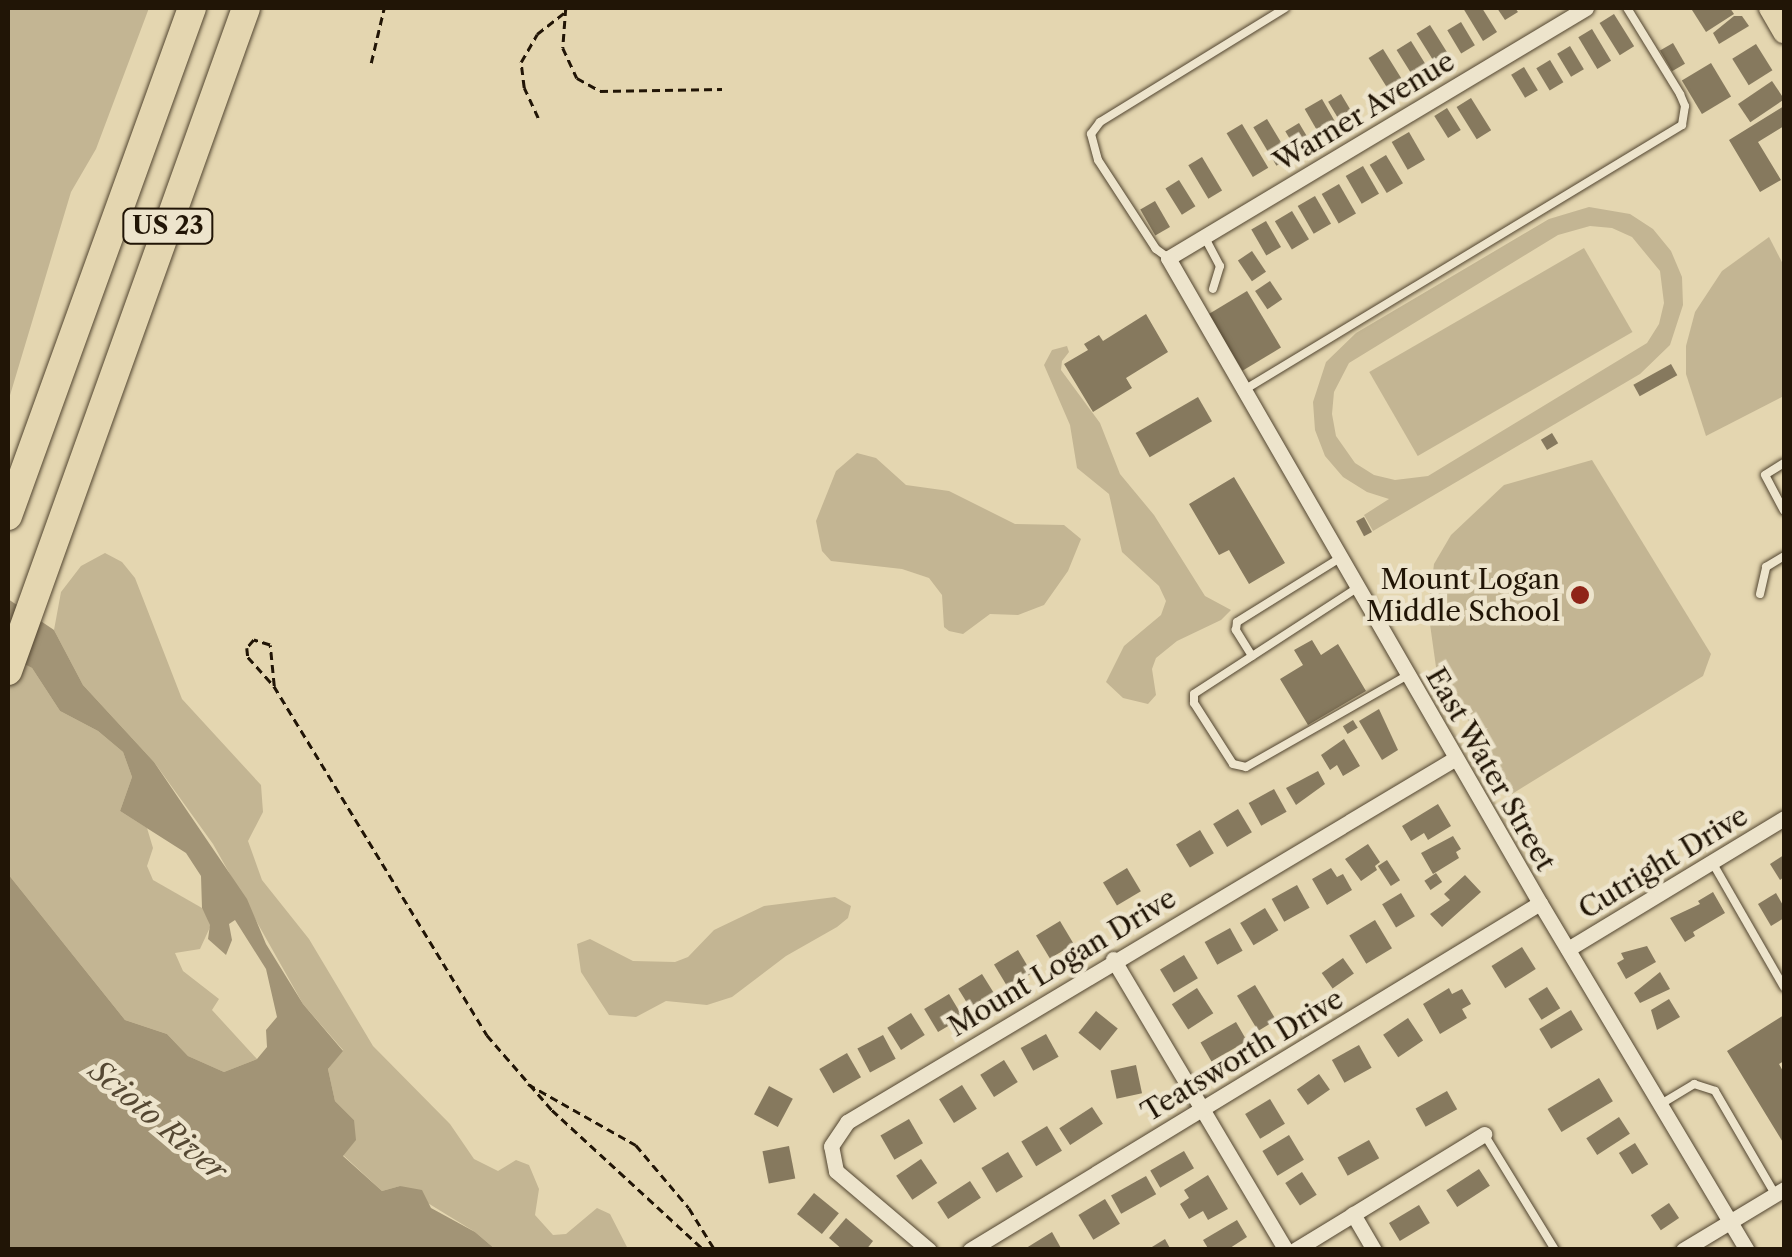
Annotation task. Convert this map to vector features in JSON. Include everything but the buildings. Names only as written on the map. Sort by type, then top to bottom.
[{"type":"highway","name":"US 23","points":[[8,516],[192,8]]},
{"type":"highway","name":"US 23","points":[[8,672],[246,8]]},
{"type":"main road","points":[[1770,8],[1784,32]]},
{"type":"street","name":"Warner Avenue","points":[[1168,258],[1586,8]]},
{"type":"street","name":"East Water Street","points":[[1168,258],[1540,903],[1747,1250]]},
{"type":"street","name":"Mount Logan Drive","points":[[929,1250],[845,1183],[831,1158],[837,1132],[1114,959],[1456,758]]},
{"type":"street","name":"Cutright Drive","points":[[1568,949],[1784,818]]},
{"type":"street","name":"Teatsworth Drive","points":[[970,1250],[1540,903]]},
{"type":"street","points":[[1114,959],[1286,1250]]},
{"type":"street","points":[[1295,1250],[1484,1134]]},
{"type":"street","points":[[1683,1250],[1780,1191]]},
{"type":"street","points":[[1353,1214],[1374,1250]]},
{"type":"lane","points":[[1168,258],[1156,250],[1098,160],[1091,134],[1100,122],[1284,8]]},
{"type":"lane","points":[[1244,390],[1682,125],[1685,106],[1680,94],[1627,8]]},
{"type":"lane","points":[[1204,236],[1220,266],[1213,289]]},
{"type":"lane","points":[[1784,463],[1764,475],[1784,510]]},
{"type":"lane","points":[[1760,594],[1766,567],[1784,556]]},
{"type":"lane","points":[[1252,656],[1236,630],[1237,622],[1341,558]]},
{"type":"lane","points":[[1359,588],[1194,694],[1194,703],[1232,764],[1246,767],[1408,675]]},
{"type":"lane","points":[[1712,862],[1784,987]]},
{"type":"lane","points":[[1661,1104],[1694,1084],[1715,1091],[1780,1191]]},
{"type":"lane","points":[[1484,1134],[1555,1250]]},
{"type":"path","points":[[371,63],[384,8]]},
{"type":"path","points":[[566,9],[563,48],[577,78],[600,91],[722,89]]},
{"type":"path","points":[[538,118],[524,88],[521,62],[537,34],[566,9]]},
{"type":"path","points":[[274,686],[270,645],[263,639],[254,640],[248,657],[274,686],[451,980],[523,1080],[704,1250]]},
{"type":"path","points":[[523,1080],[636,1145],[689,1208],[716,1250]]},
{"type":"shaded area","points":[[8,8],[149,8],[96,149],[71,192],[8,402]]},
{"type":"shaded area","points":[[1589,207],[1630,214],[1653,229],[1671,251],[1682,277],[1683,305],[1670,345],[1640,374],[1373,531],[1364,515],[1389,499],[1367,492],[1343,477],[1325,456],[1315,430],[1313,402],[1326,362],[1356,333],[1549,219]],"holes":[[[1590,226],[1612,228],[1632,237],[1660,271],[1664,303],[1659,324],[1647,343],[1428,476],[1395,480],[1374,475],[1355,463],[1336,436],[1332,414],[1334,392],[1349,363],[1558,235]]]},
{"type":"shaded area","points":[[1769,237],[1784,266],[1784,396],[1706,436],[1686,374],[1686,346],[1695,312],[1722,271]]},
{"type":"shaded area","points":[[1584,248],[1632,332],[1418,456],[1369,372]]},
{"type":"shaded area","points":[[1067,346],[1069,352],[1061,370],[1100,423],[1120,474],[1154,515],[1205,596],[1231,610],[1221,620],[1177,641],[1156,658],[1152,669],[1156,695],[1148,704],[1123,698],[1106,682],[1124,646],[1161,615],[1166,601],[1159,586],[1122,552],[1109,494],[1077,468],[1070,425],[1044,365],[1052,350]]},
{"type":"shaded area","points":[[857,453],[876,458],[906,485],[949,491],[1015,524],[1064,525],[1081,539],[1068,571],[1044,605],[1018,615],[990,614],[963,634],[949,631],[944,627],[942,595],[929,578],[902,569],[831,561],[822,551],[816,521],[836,471]]},
{"type":"shaded area","points":[[1592,460],[1711,654],[1703,676],[1512,794],[1436,667],[1428,610],[1434,564],[1451,535],[1504,485]]},
{"type":"shaded area","points":[[105,553],[122,562],[135,578],[182,699],[261,785],[263,812],[248,841],[262,880],[309,939],[373,1046],[450,1124],[474,1159],[498,1171],[516,1160],[529,1165],[539,1189],[535,1215],[553,1235],[566,1234],[597,1208],[610,1214],[628,1249],[495,1249],[475,1232],[400,1186],[382,1191],[343,1155],[354,1120],[335,1101],[328,1069],[343,1050],[303,1004],[213,844],[154,762],[83,685],[54,630],[61,592],[81,566]]},
{"type":"shaded area","points":[[8,656],[32,668],[60,711],[98,731],[123,752],[132,777],[120,811],[147,828],[153,848],[147,866],[153,880],[202,908],[211,925],[200,949],[175,953],[183,971],[219,999],[212,1010],[257,1059],[224,1072],[188,1056],[167,1034],[125,1020],[8,874]]},
{"type":"shaded area","points":[[835,897],[851,906],[848,918],[786,956],[732,997],[707,1005],[666,1001],[636,1017],[609,1015],[581,972],[577,944],[590,939],[633,961],[675,962],[688,957],[714,930],[764,906]]},
{"type":"water","name":"Scioto River","points":[[8,599],[54,630],[83,685],[154,762],[247,899],[266,944],[303,1004],[343,1051],[328,1069],[335,1101],[354,1120],[356,1140],[343,1156],[382,1191],[400,1186],[422,1190],[431,1208],[475,1232],[495,1249],[8,1249],[8,874],[125,1020],[167,1034],[188,1056],[224,1072],[257,1059],[267,1047],[266,1030],[277,1017],[266,969],[235,920],[229,924],[232,940],[226,955],[208,939],[210,925],[202,908],[201,876],[186,853],[120,811],[132,777],[123,752],[98,731],[60,711],[32,668],[8,656]]},
{"type":"place","name":"Mount Logan Middle School","points":[[1580,595]]}]
